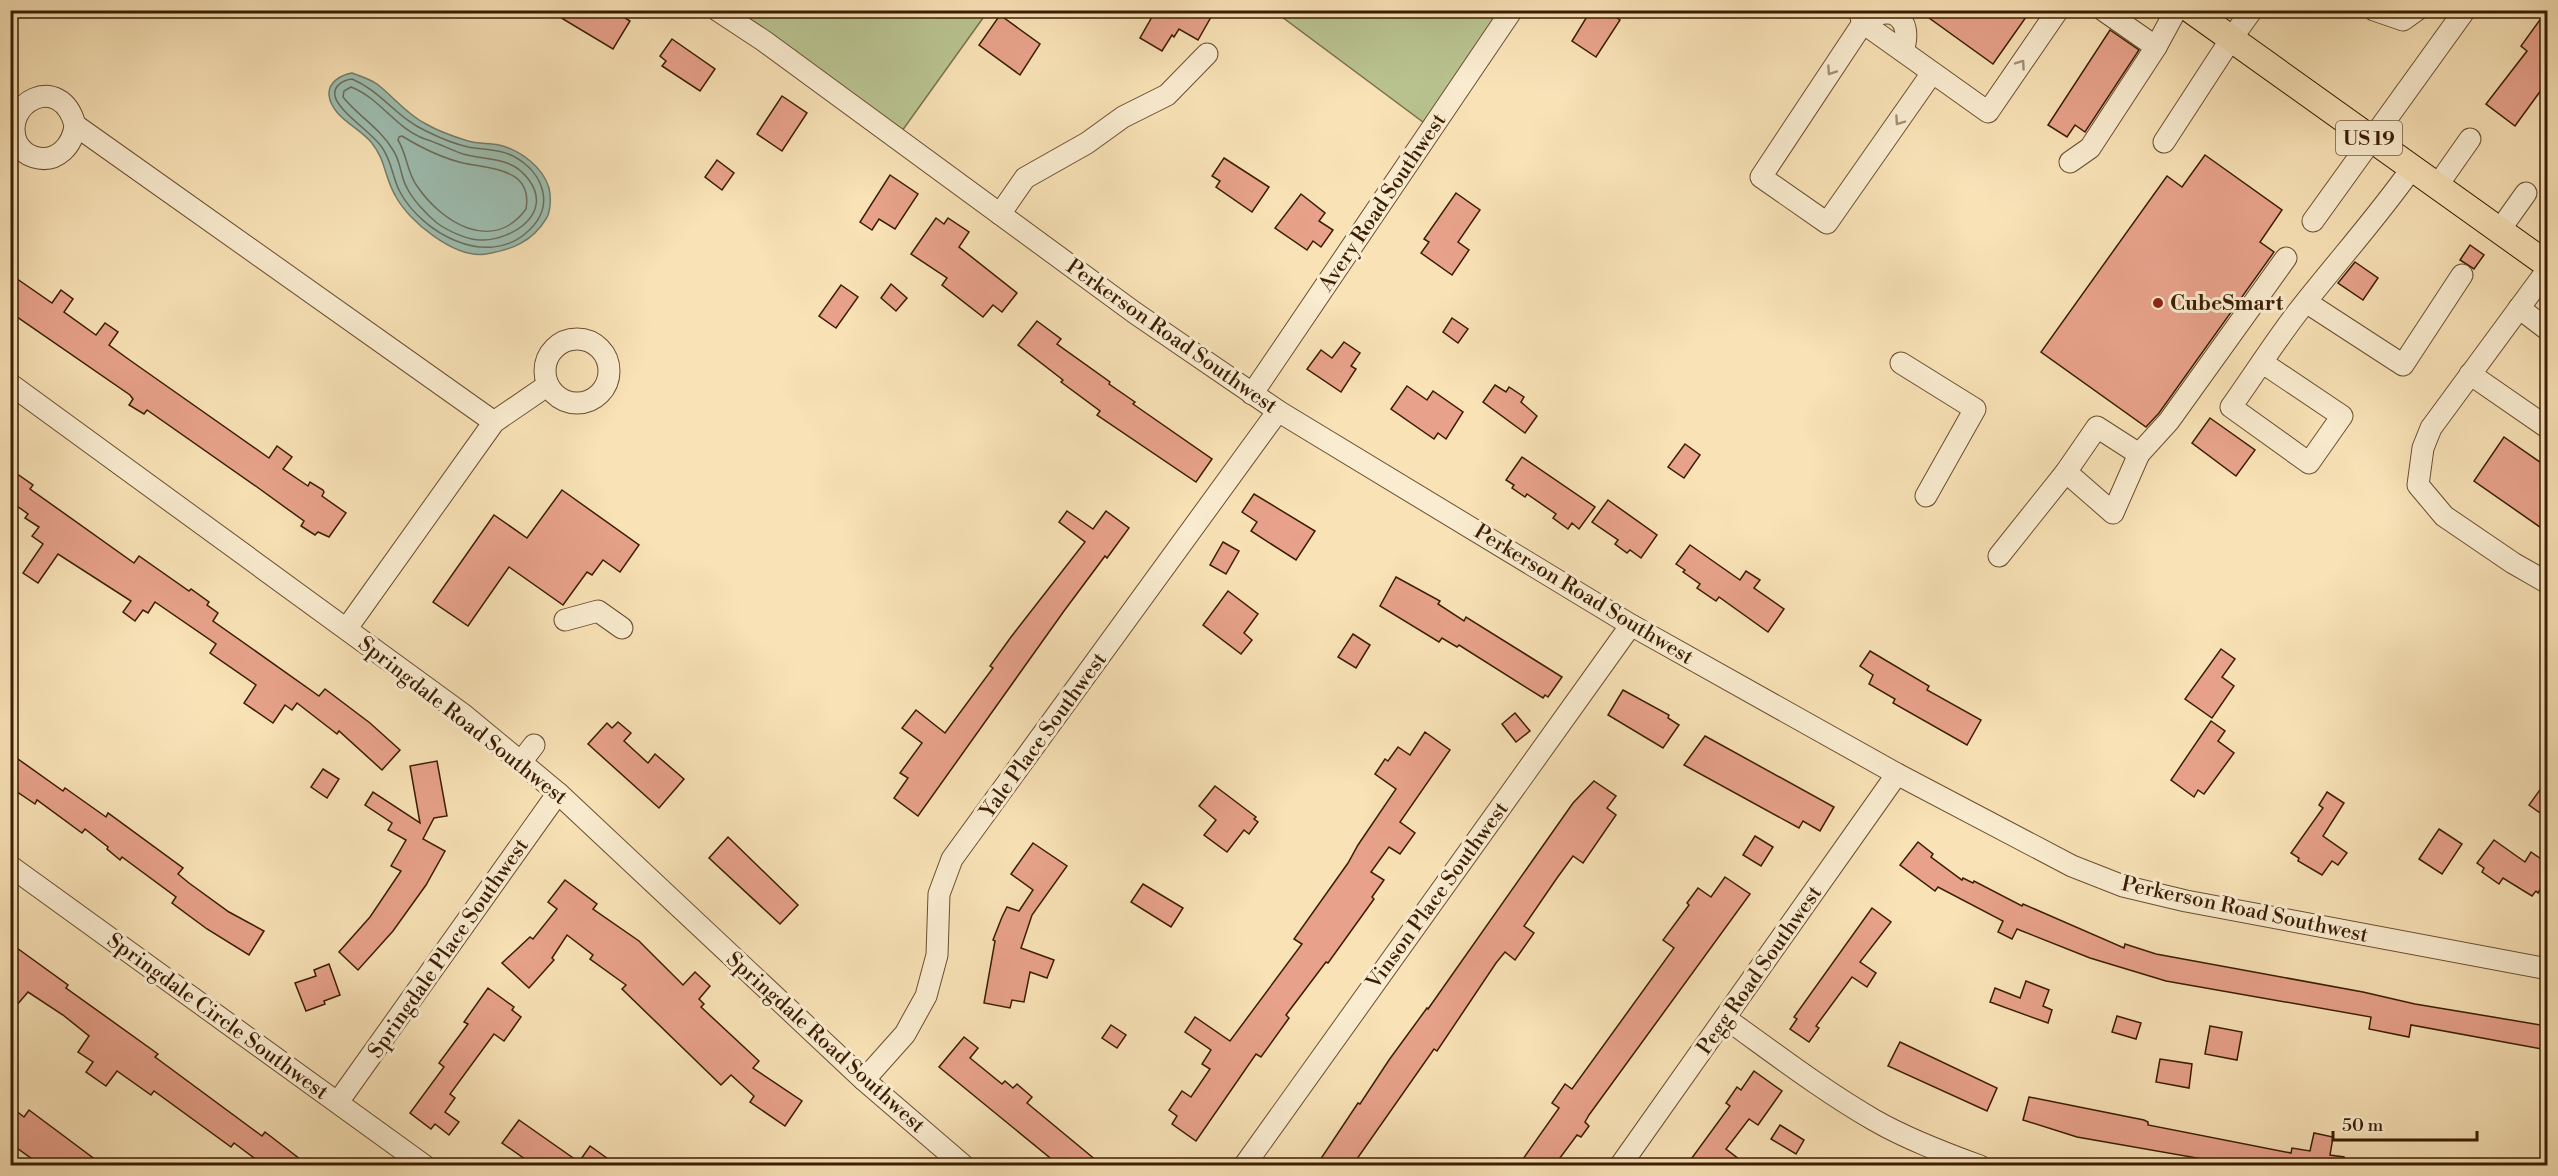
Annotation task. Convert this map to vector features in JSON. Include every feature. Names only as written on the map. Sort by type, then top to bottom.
[{"type":"main road","name":"US 19","points":[[2191,10],[2547,267]]},
{"type":"street","name":"Perkerson Road Southwest","points":[[717,10],[764,41],[1135,313],[1251,394],[1631,625],[1897,774],[2072,866],[2124,886],[2186,901],[2547,969]]},
{"type":"street","name":"Avery Road Southwest","points":[[1251,394],[1512,10]]},
{"type":"street","points":[[1932,73],[1827,223],[1761,177],[1861,17],[1882,12],[1899,18],[1907,30],[1903,51],[1988,112],[2058,10]]},
{"type":"street","points":[[2103,10],[2156,47]]},
{"type":"street","points":[[2070,162],[2090,148],[2156,47],[2176,10]]},
{"type":"street","points":[[2164,142],[2252,10]]},
{"type":"street","points":[[2374,10],[2403,20],[2417,10]]},
{"type":"street","points":[[2313,221],[2465,10]]},
{"type":"street","points":[[1000,214],[1025,178],[1087,143],[1122,117],[1167,95],[1207,54]]},
{"type":"street","points":[[75,125],[494,422]]},
{"type":"street","points":[[2437,186],[2470,139]]},
{"type":"street","points":[[2263,363],[2342,416],[2309,463],[2232,407],[2263,363],[2306,302],[2385,206],[2412,168]]},
{"type":"street","points":[[2499,231],[2526,193]]},
{"type":"street","points":[[2066,472],[2113,513],[2139,454],[2169,421],[2286,258]]},
{"type":"street","points":[[2547,267],[2431,428],[2423,448],[2418,485],[2444,516],[2512,563],[2547,583]]},
{"type":"street","points":[[2306,302],[2403,365],[2462,274]]},
{"type":"street","points":[[2519,308],[2547,330]]},
{"type":"street","points":[[1901,363],[1975,409],[1926,496]]},
{"type":"street","points":[[2470,375],[2547,428]]},
{"type":"street","name":"Springdale Road Southwest","points":[[10,384],[347,628],[491,725],[521,762],[558,793],[864,1080],[964,1166]]},
{"type":"street","points":[[347,628],[494,422],[548,385]]},
{"type":"street","name":"Yale Place Southwest","points":[[864,1080],[905,1034],[926,996],[937,955],[939,894],[952,859],[1278,411]]},
{"type":"street","points":[[1999,556],[2066,472],[2097,427],[2139,454]]},
{"type":"street","points":[[565,620],[598,611],[622,628]]},
{"type":"street","name":"Vinson Place Southwest","points":[[1244,1166],[1631,625]]},
{"type":"street","points":[[521,762],[534,745]]},
{"type":"street","name":"Pegg Road Southwest","points":[[1620,1166],[1897,774]]},
{"type":"street","name":"Springdale Place Southwest","points":[[338,1102],[558,793]]},
{"type":"street","name":"Springdale Circle Southwest","points":[[10,866],[425,1166]]},
{"type":"street","points":[[1725,1018],[1826,1090],[1876,1121],[1941,1152],[1980,1166]]},
{"type":"green space","points":[[711,11],[988,11],[902,131]]},
{"type":"green space","points":[[1274,11],[1514,11],[1431,128]]},
{"type":"water","points":[[352,73],[377,84],[412,115],[431,127],[468,141],[507,147],[530,161],[542,173],[550,192],[549,212],[540,227],[520,244],[486,254],[474,254],[447,244],[421,226],[410,216],[395,195],[371,142],[340,115],[331,102],[329,90],[333,83],[340,77]]},
{"type":"building","points":[[548,10],[613,10],[630,21],[613,49]]},
{"type":"building","points":[[1156,10],[1215,10],[1198,40],[1179,29],[1174,37],[1172,35],[1162,51],[1140,38]]},
{"type":"building","points":[[1591,10],[1605,10],[1620,20],[1596,57],[1572,41]]},
{"type":"building","points":[[1918,10],[2031,10],[1993,64]]},
{"type":"building","points":[[2547,10],[2547,82],[2515,126],[2486,104],[2527,51],[2521,46]]},
{"type":"building","points":[[1000,15],[1040,44],[1020,75],[979,45]]},
{"type":"building","points":[[2110,30],[2139,50],[2085,132],[2075,125],[2067,137],[2048,125]]},
{"type":"building","points":[[672,39],[715,69],[700,91],[662,66],[666,61],[660,56]]},
{"type":"building","points":[[782,96],[807,113],[782,151],[757,134]]},
{"type":"building","name":"CubeSmart","points":[[2205,155],[2282,210],[2260,242],[2274,252],[2159,413],[2146,427],[2041,352],[2167,176],[2182,187]]},
{"type":"building","points":[[1224,158],[1269,187],[1252,212],[1216,187],[1220,181],[1212,176]]},
{"type":"building","points":[[717,160],[734,173],[722,190],[705,177]]},
{"type":"building","points":[[890,175],[918,194],[895,229],[879,219],[872,230],[860,222]]},
{"type":"building","points":[[1456,193],[1480,210],[1458,242],[1469,250],[1452,275],[1421,253],[1429,242],[1424,239]]},
{"type":"building","points":[[1301,194],[1325,213],[1319,221],[1333,230],[1321,247],[1313,241],[1307,250],[1275,228]]},
{"type":"building","points":[[936,218],[944,224],[948,218],[969,232],[959,247],[1017,293],[1002,312],[993,305],[983,317],[942,285],[947,278],[911,254]]},
{"type":"building","points":[[2470,245],[2484,255],[2474,269],[2460,260]]},
{"type":"building","points":[[2355,262],[2378,278],[2363,300],[2338,283]]},
{"type":"building","points":[[10,274],[52,303],[61,290],[73,299],[64,312],[96,335],[105,323],[118,332],[109,345],[131,361],[269,458],[277,446],[292,457],[283,469],[308,486],[310,482],[323,490],[322,496],[346,513],[329,537],[318,532],[315,535],[301,526],[304,521],[257,487],[147,410],[144,414],[129,405],[133,399],[130,395],[10,312]]},
{"type":"building","points":[[891,284],[907,298],[896,311],[881,298]]},
{"type":"building","points":[[841,285],[858,297],[836,328],[819,316]]},
{"type":"building","points":[[1452,318],[1468,329],[1458,343],[1443,332]]},
{"type":"building","points":[[1037,321],[1061,339],[1057,344],[1110,382],[1109,384],[1135,402],[1133,404],[1212,459],[1196,482],[1097,415],[1100,411],[1061,382],[1063,380],[1018,345]]},
{"type":"building","points":[[1344,342],[1360,353],[1351,366],[1356,369],[1341,392],[1307,369],[1321,350],[1332,358]]},
{"type":"building","points":[[1495,385],[1506,392],[1509,387],[1524,397],[1521,402],[1537,416],[1525,433],[1483,402]]},
{"type":"building","points":[[1407,386],[1427,400],[1433,391],[1463,412],[1446,439],[1438,433],[1434,439],[1391,409]]},
{"type":"building","points":[[2210,418],[2255,450],[2236,476],[2192,443]]},
{"type":"building","points":[[2504,437],[2547,467],[2547,532],[2474,481]]},
{"type":"building","points":[[1685,444],[1700,455],[1684,478],[1668,467]]},
{"type":"building","points":[[1522,457],[1595,507],[1579,529],[1572,523],[1568,529],[1553,518],[1556,514],[1527,494],[1525,497],[1512,488],[1514,485],[1506,480]]},
{"type":"building","points":[[10,469],[33,485],[30,489],[134,563],[139,556],[189,591],[191,589],[209,602],[207,605],[218,613],[213,621],[319,696],[325,689],[370,723],[400,750],[382,770],[339,731],[337,734],[297,703],[292,710],[285,705],[273,723],[244,703],[256,685],[210,653],[216,644],[155,602],[148,613],[143,610],[135,621],[123,612],[131,601],[58,554],[38,583],[23,573],[43,544],[32,536],[39,527],[25,518],[28,514],[10,501]]},
{"type":"building","points":[[562,490],[639,545],[620,572],[603,560],[592,575],[587,572],[563,605],[509,567],[468,626],[433,602],[494,515],[527,538]]},
{"type":"building","points":[[1254,494],[1315,531],[1296,560],[1251,531],[1257,522],[1242,512]]},
{"type":"building","points":[[1608,500],[1657,535],[1641,558],[1630,550],[1627,553],[1615,544],[1618,540],[1592,522]]},
{"type":"building","points":[[1067,511],[1093,529],[1106,511],[1129,528],[1064,611],[918,816],[894,798],[908,778],[900,773],[922,743],[902,728],[916,710],[945,733],[993,668],[990,666],[1011,637],[1085,542],[1059,522]]},
{"type":"building","points":[[1223,542],[1239,551],[1226,574],[1210,565]]},
{"type":"building","points":[[1690,545],[1740,580],[1746,571],[1760,580],[1754,588],[1784,609],[1768,632],[1719,597],[1716,601],[1697,588],[1700,584],[1676,564]]},
{"type":"building","points":[[1396,577],[1440,601],[1438,604],[1464,621],[1466,617],[1562,677],[1548,697],[1545,695],[1543,698],[1459,645],[1457,647],[1442,638],[1439,642],[1380,606]]},
{"type":"building","points":[[1228,591],[1258,614],[1244,633],[1252,640],[1241,654],[1203,625]]},
{"type":"building","points":[[1353,634],[1370,645],[1356,668],[1338,657]]},
{"type":"building","points":[[2221,649],[2235,659],[2222,677],[2234,686],[2212,718],[2185,699]]},
{"type":"building","points":[[1870,651],[1929,686],[1927,690],[1981,720],[1967,745],[1893,703],[1895,699],[1869,684],[1873,675],[1860,666]]},
{"type":"building","points":[[1623,690],[1669,715],[1668,718],[1679,725],[1663,748],[1608,715]]},
{"type":"building","points":[[1515,713],[1530,731],[1516,742],[1502,724]]},
{"type":"building","points":[[2211,721],[2225,731],[2218,741],[2234,753],[2204,794],[2198,790],[2194,797],[2171,780]]},
{"type":"building","points":[[618,722],[631,733],[624,741],[648,763],[655,754],[684,779],[659,808],[588,744],[607,723],[612,728]]},
{"type":"building","points":[[1425,732],[1450,750],[1400,822],[1415,833],[1400,854],[1389,847],[1371,872],[1384,880],[1372,897],[1374,899],[1328,963],[1326,962],[1286,1015],[1289,1018],[1261,1057],[1256,1054],[1196,1141],[1172,1124],[1177,1116],[1169,1110],[1182,1091],[1191,1097],[1210,1069],[1202,1064],[1211,1050],[1185,1032],[1195,1017],[1230,1041],[1302,944],[1294,939],[1348,863],[1396,789],[1375,774],[1385,759],[1388,761],[1398,747],[1410,755]]},
{"type":"building","points":[[1705,736],[1834,807],[1820,831],[1803,821],[1799,828],[1684,765]]},
{"type":"building","points":[[18,759],[63,791],[65,788],[106,817],[108,813],[183,868],[178,874],[189,883],[229,912],[264,931],[249,955],[207,929],[172,903],[176,897],[122,857],[120,860],[85,829],[82,833],[37,800],[35,804],[10,787],[10,770]]},
{"type":"building","points":[[437,761],[447,816],[434,818],[423,839],[445,851],[426,885],[393,931],[358,970],[339,952],[370,917],[401,871],[391,866],[406,840],[388,830],[392,823],[365,805],[373,792],[420,823],[410,766]]},
{"type":"building","points":[[323,769],[339,779],[327,798],[311,787]]},
{"type":"building","points":[[2547,780],[2547,818],[2529,805]]},
{"type":"building","points":[[1594,781],[1616,796],[1607,808],[1616,815],[1583,863],[1573,856],[1557,878],[1524,926],[1534,933],[1515,960],[1505,952],[1496,963],[1437,1051],[1434,1049],[1352,1166],[1316,1166],[1358,1103],[1360,1104],[1573,803]]},
{"type":"building","points":[[1215,786],[1256,817],[1254,819],[1258,822],[1249,834],[1244,830],[1227,852],[1204,835],[1216,820],[1199,806]]},
{"type":"building","points":[[2327,792],[2344,803],[2323,836],[2347,853],[2338,865],[2332,861],[2322,875],[2298,861],[2299,858],[2291,853],[2323,808],[2319,805]]},
{"type":"building","points":[[2439,829],[2462,844],[2442,874],[2419,859]]},
{"type":"building","points":[[1755,836],[1773,847],[1761,866],[1743,855]]},
{"type":"building","points":[[728,837],[798,905],[780,924],[709,858]]},
{"type":"building","points":[[2494,840],[2525,862],[2531,852],[2547,863],[2547,878],[2538,893],[2536,891],[2532,896],[2503,878],[2499,884],[2482,872],[2484,868],[2477,863]]},
{"type":"building","points":[[1918,842],[1933,854],[1931,857],[1962,880],[1963,878],[1973,883],[1974,881],[2022,906],[2023,904],[2124,948],[2125,944],[2156,954],[2363,992],[2415,1004],[2547,1026],[2547,1050],[2411,1025],[2409,1037],[2369,1029],[2371,1017],[2166,981],[2090,958],[2017,929],[2012,939],[1998,932],[2003,921],[1938,887],[1935,891],[1900,865]]},
{"type":"building","points":[[1033,843],[1067,866],[1032,915],[1021,948],[1054,960],[1047,978],[1030,972],[1024,1002],[1012,1000],[1010,1008],[984,1003],[995,941],[993,940],[1002,917],[1007,907],[1019,911],[1033,890],[1011,874]]},
{"type":"building","points":[[1725,877],[1750,894],[1589,1115],[1585,1122],[1589,1126],[1581,1137],[1577,1135],[1554,1166],[1518,1166],[1559,1108],[1552,1103],[1565,1084],[1572,1089],[1674,948],[1663,940],[1689,905],[1687,903],[1698,888],[1711,897]]},
{"type":"building","points":[[565,880],[597,904],[593,909],[639,941],[683,985],[695,972],[710,986],[699,999],[704,1004],[701,1007],[759,1061],[753,1068],[802,1101],[785,1126],[750,1102],[754,1096],[731,1075],[721,1085],[622,989],[626,985],[590,959],[593,955],[567,935],[552,958],[554,960],[529,988],[502,963],[530,937],[533,939],[557,909],[548,902]]},
{"type":"building","points":[[1143,884],[1183,908],[1171,927],[1131,902]]},
{"type":"building","points":[[1872,908],[1891,922],[1860,962],[1876,973],[1867,987],[1852,977],[1816,1026],[1819,1028],[1809,1042],[1790,1029],[1797,1019],[1794,1017]]},
{"type":"building","points":[[10,943],[68,985],[66,988],[158,1054],[155,1057],[262,1136],[265,1132],[309,1166],[265,1166],[234,1143],[231,1147],[154,1091],[151,1095],[117,1071],[106,1086],[86,1072],[93,1062],[78,1052],[89,1036],[63,1015],[28,992],[10,1013]]},
{"type":"building","points":[[329,964],[340,995],[306,1011],[295,983],[316,976],[314,970]]},
{"type":"building","points":[[2026,981],[2049,990],[2043,1006],[2052,1010],[2048,1023],[1990,1002],[1995,988],[2020,998]]},
{"type":"building","points":[[488,988],[514,1007],[512,1010],[521,1017],[504,1041],[494,1034],[450,1094],[455,1098],[445,1112],[459,1122],[449,1135],[435,1124],[431,1129],[410,1113],[444,1067],[439,1063],[468,1024],[464,1022]]},
{"type":"building","points":[[2117,1016],[2141,1023],[2136,1039],[2112,1032]]},
{"type":"building","points":[[1111,1025],[1126,1035],[1117,1048],[1102,1038]]},
{"type":"building","points":[[2210,1026],[2242,1032],[2237,1060],[2205,1054]]},
{"type":"building","points":[[964,1037],[978,1048],[970,1058],[1002,1084],[1005,1081],[1013,1088],[1017,1084],[1032,1097],[1027,1103],[1103,1166],[1060,1166],[939,1067]]},
{"type":"building","points":[[1900,1042],[1997,1088],[1987,1111],[1888,1066]]},
{"type":"building","points":[[2160,1059],[2192,1064],[2189,1088],[2156,1082]]},
{"type":"building","points":[[1754,1071],[1782,1091],[1758,1125],[1749,1119],[1726,1149],[1748,1166],[1686,1166],[1730,1106],[1726,1103],[1737,1087],[1741,1090]]},
{"type":"building","points":[[2029,1097],[2144,1120],[2148,1122],[2148,1125],[2291,1153],[2292,1148],[2310,1151],[2314,1133],[2333,1137],[2330,1155],[2344,1157],[2344,1166],[2202,1166],[2203,1159],[2077,1137],[2023,1120]]},
{"type":"building","points":[[10,1106],[24,1117],[29,1110],[104,1166],[42,1166],[10,1143]]},
{"type":"building","points":[[519,1120],[579,1162],[590,1146],[618,1166],[535,1166],[502,1143]]},
{"type":"building","points":[[1780,1125],[1804,1140],[1796,1154],[1771,1139]]},
{"type":"place","name":"CubeSmart","points":[[2158,303]]}]
